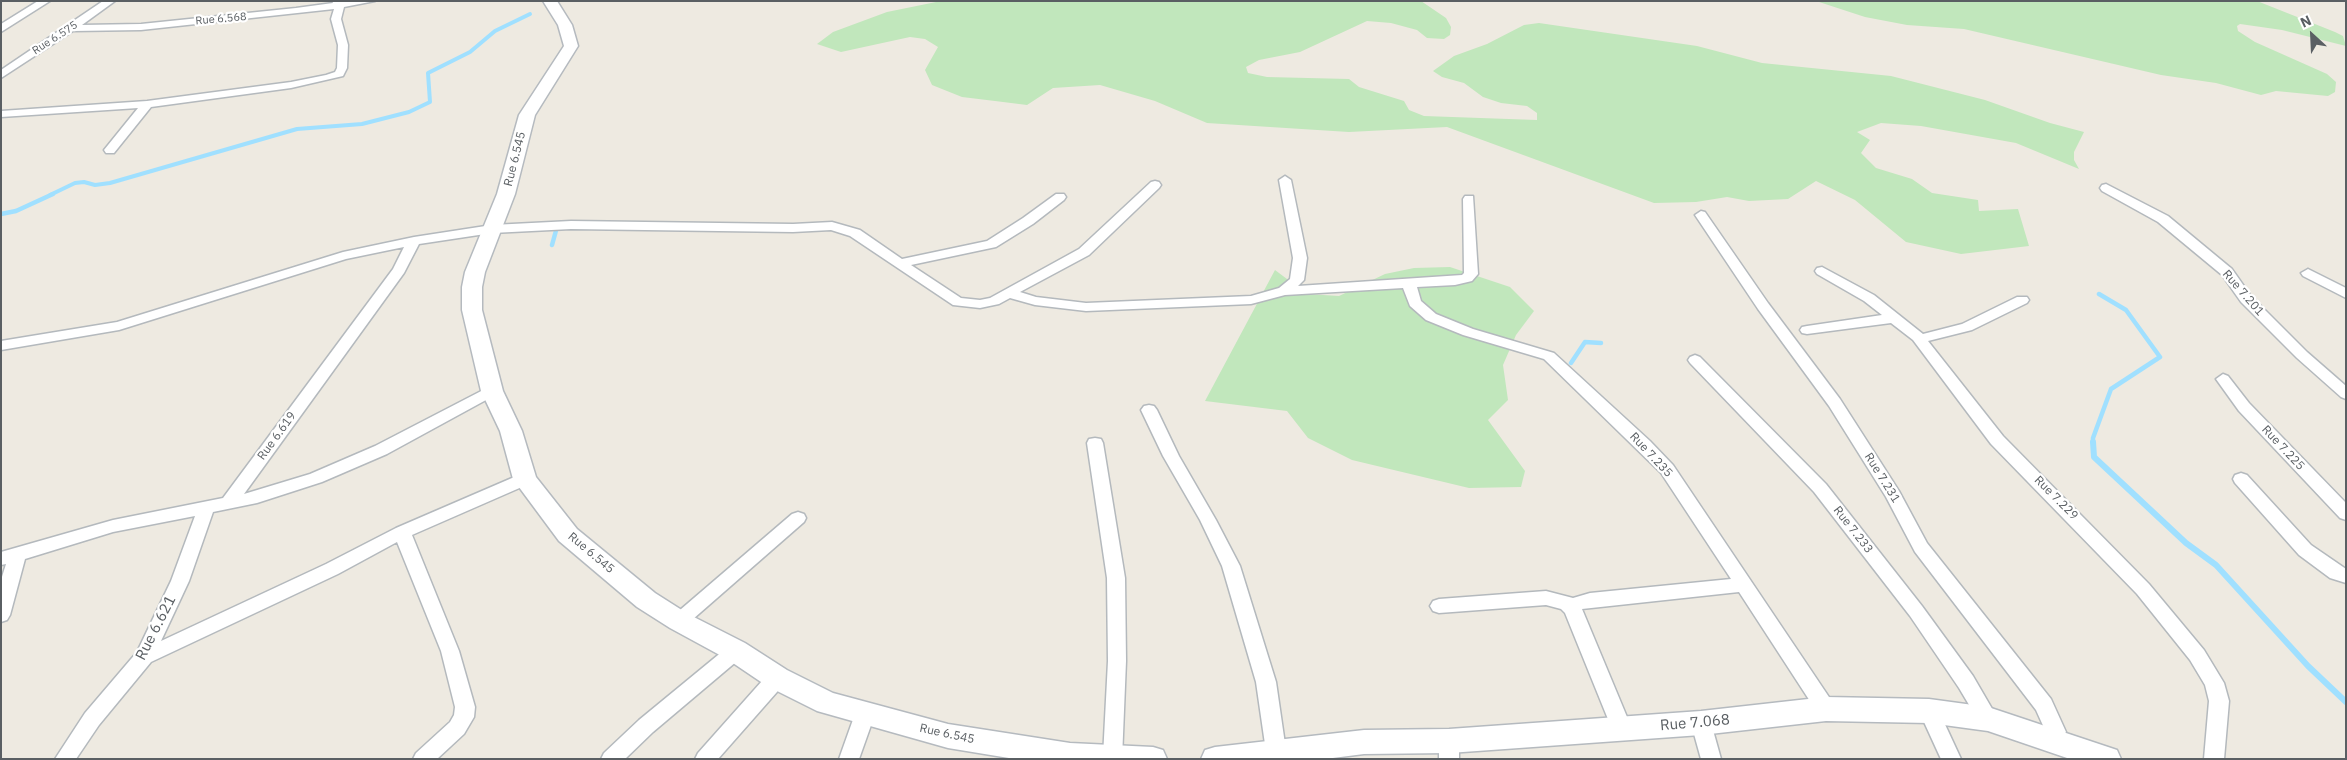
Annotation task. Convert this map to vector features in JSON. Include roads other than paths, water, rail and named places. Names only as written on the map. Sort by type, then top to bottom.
[{"type":"street","points":[[1,29],[45,1]]},
{"type":"street","name":"Rue 6.575","points":[[1,76],[110,1]]},
{"type":"street","name":"Rue 6.568","points":[[70,28],[141,27],[370,1]]},
{"type":"street","name":"Rue 6.545","points":[[550,1],[565,25],[571,46],[526,115],[506,194],[475,272],[472,287],[472,310],[492,391],[511,431],[525,479],[568,535],[646,600],[777,678],[827,703],[948,736],[1070,755],[1153,759]]},
{"type":"street","points":[[1,114],[147,104],[291,85],[329,78],[338,74],[342,68],[343,45],[336,19],[339,4]]},
{"type":"street","points":[[110,150],[147,104]]},
{"type":"street","points":[[1284,291],[1297,280],[1300,258],[1285,180]]},
{"type":"street","points":[[1,346],[126,324],[343,256],[414,241],[492,229],[571,225],[794,228],[832,226],[855,233],[958,302],[980,304],[994,301],[1084,252],[1154,185]]},
{"type":"street","name":"Rue 7.201","points":[[2106,188],[2164,220],[2186,236],[2227,272],[2246,299],[2295,348],[2346,394]]},
{"type":"street","points":[[901,263],[991,244],[1028,221],[1060,197]]},
{"type":"street","points":[[1008,293],[1035,301],[1086,306],[1251,300],[1284,291],[1455,281],[1470,276],[1469,199]]},
{"type":"street","name":"Rue 7.231","points":[[1701,215],[1763,306],[1835,402],[1894,495],[1921,547],[2044,705],[2056,732],[2048,740]]},
{"type":"street","name":"Rue 6.619","points":[[228,503],[395,276],[414,241]]},
{"type":"street","name":"Rue 7.229","points":[[1822,271],[1868,298],[1920,339],[1997,440],[2143,589],[2197,655],[2214,683],[2219,700],[2214,759]]},
{"type":"street","points":[[2308,273],[2346,294]]},
{"type":"street","name":"Rue 7.235","points":[[1409,284],[1415,303],[1431,318],[1468,332],[1544,352],[1557,362],[1667,469],[1826,708]]},
{"type":"street","points":[[1920,339],[1967,326],[2022,300]]},
{"type":"street","points":[[1808,330],[1895,318]]},
{"type":"street","name":"Rue 7.233","points":[[1695,360],[1820,488],[1916,612],[1966,682],[1988,719]]},
{"type":"street","name":"Rue 7.225","points":[[2223,379],[2244,407],[2346,514]]},
{"type":"street","points":[[1,616],[9,557],[113,526],[257,497],[324,474],[381,450],[492,391]]},
{"type":"street","points":[[1149,410],[1171,456],[1208,520],[1231,566],[1266,682],[1265,754],[1215,759]]},
{"type":"street","points":[[1096,443],[1116,578],[1117,661],[1100,757]]},
{"type":"street","points":[[144,657],[332,569],[402,532],[525,479]]},
{"type":"street","points":[[2241,479],[2305,550],[2336,573],[2346,576]]},
{"type":"street","name":"Rue 6.621","points":[[65,759],[92,718],[144,657],[180,582],[206,508]]},
{"type":"street","points":[[679,621],[798,518]]},
{"type":"street","points":[[402,532],[450,652],[465,707],[464,717],[458,728],[423,759]]},
{"type":"street","points":[[1439,606],[1546,598],[1570,606],[1590,600],[1744,584]]},
{"type":"street","points":[[1570,606],[1622,729]]},
{"type":"street","points":[[611,759],[646,726],[736,652]]},
{"type":"street","points":[[705,759],[777,678]]},
{"type":"street","name":"Rue 7.068","points":[[1265,754],[1364,742],[1449,750],[1622,729],[1701,723],[1826,708],[1929,711],[1988,719],[2107,759]]},
{"type":"street","points":[[1929,711],[1951,759]]},
{"type":"street","points":[[849,759],[866,714]]},
{"type":"street","points":[[1701,723],[1711,759]]},
{"type":"waterway","points":[[50,195],[75,183],[84,182],[95,185],[110,183],[297,129],[362,124],[409,112],[430,102],[428,73],[470,52],[495,31],[530,14]]},
{"type":"waterway","points":[[1,214],[16,211],[53,194]]},
{"type":"waterway","points":[[552,245],[557,227],[555,225]]},
{"type":"waterway","points":[[2093,442],[2111,389],[2160,357],[2126,310],[2099,294]]},
{"type":"waterway","points":[[1571,363],[1585,342],[1601,343]]},
{"type":"waterway","points":[[2093,442],[2094,457],[2186,543],[2216,565],[2308,666],[2346,702]]}]
